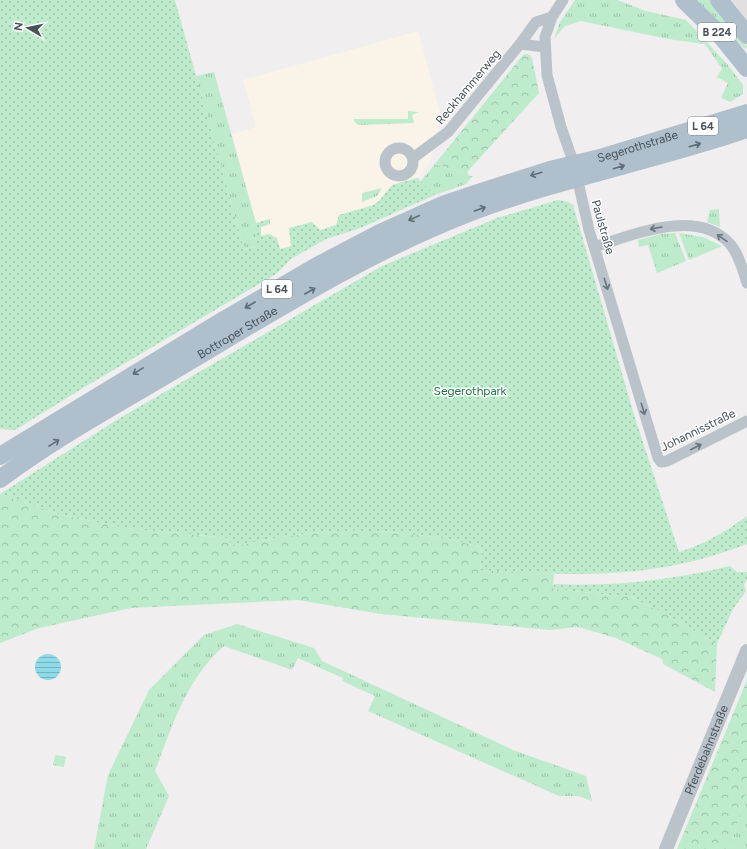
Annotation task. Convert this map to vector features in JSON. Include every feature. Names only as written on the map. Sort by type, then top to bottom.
[{"type":"main road","name":"B 224","points":[[684,0],[722,37],[747,68]]},
{"type":"main road","name":"B 224","points":[[720,0],[747,35]]},
{"type":"main road","name":"Segerothstraße","points":[[576,171],[600,158],[747,113]]},
{"type":"main road","name":"Segerothstraße","points":[[576,171],[728,136],[747,129]]},
{"type":"main road","points":[[728,136],[747,140]]},
{"type":"main road","name":"Bottroper Straße","points":[[0,456],[17,444],[219,323],[317,266],[380,233],[445,204],[478,193],[576,171]]},
{"type":"main road","name":"Bottroper Straße","points":[[0,479],[21,464],[230,338],[387,249],[471,212],[546,186],[576,171]]},
{"type":"main road","points":[[17,444],[21,464]]},
{"type":"street","name":"Paulstraße","points":[[563,0],[552,17],[545,37],[544,47],[547,74],[561,127],[576,171],[594,247],[650,431],[661,462]]},
{"type":"street","name":"Reckhammerweg","points":[[413,158],[448,132],[520,44],[536,22],[552,17]]},
{"type":"street","points":[[520,44],[544,47]]},
{"type":"street","points":[[594,247],[651,229],[679,225],[708,230],[731,244],[743,256],[747,283]]},
{"type":"street","name":"Johannisstraße","points":[[661,462],[674,458],[747,421]]},
{"type":"street","name":"Pferdebahnstraße","points":[[666,849],[747,651]]},
{"type":"shaded area","points":[[731,0],[747,0],[747,20],[732,1]]},
{"type":"shaded area","points":[[418,31],[442,120],[429,164],[417,178],[392,185],[374,205],[339,215],[336,225],[320,231],[311,222],[289,228],[291,246],[280,249],[261,236],[261,227],[270,219],[256,223],[232,134],[256,127],[243,80]]},
{"type":"green space","points":[[0,0],[175,0],[244,249],[256,247],[256,223],[270,219],[270,224],[261,227],[261,236],[269,234],[277,238],[280,249],[291,246],[289,228],[312,222],[320,230],[336,225],[339,215],[374,205],[392,185],[417,178],[435,195],[358,229],[326,239],[291,259],[276,274],[15,430],[0,429]]},
{"type":"green space","points":[[575,0],[617,0],[646,11],[686,20],[728,65],[743,85],[743,94],[730,102],[721,98],[728,83],[717,77],[722,69],[705,44],[668,39],[581,21],[565,26],[554,39],[560,22]]},
{"type":"green space","points":[[695,0],[712,0],[735,28],[747,47],[745,49]]},
{"type":"green space","points":[[523,55],[530,55],[532,58],[539,93],[467,172],[470,176],[435,164]]},
{"type":"green space","points":[[214,72],[256,223],[256,247],[244,249],[196,76]]},
{"type":"green space","points":[[408,111],[419,112],[412,115],[414,123],[358,125],[354,121],[354,119],[408,119]]},
{"type":"green space","points":[[435,164],[473,176],[466,184],[435,195],[420,182]]},
{"type":"green space","points":[[382,188],[377,196],[362,202],[362,193]]},
{"type":"green space","name":"Segerothpark","points":[[558,200],[568,202],[573,205],[635,418],[679,552],[697,546],[714,537],[747,516],[747,544],[713,556],[647,570],[615,573],[550,574],[480,570],[482,547],[422,535],[362,531],[321,532],[299,534],[233,546],[227,538],[125,528],[62,515],[0,494],[120,418],[382,266],[497,218]]},
{"type":"green space","points":[[719,209],[720,227],[707,222],[710,210]]},
{"type":"green space","points":[[675,233],[686,261],[657,273],[648,245],[639,247],[638,240],[661,234]]},
{"type":"green space","points":[[679,233],[703,237],[722,246],[689,260]]},
{"type":"green space","points":[[0,494],[62,515],[125,528],[227,538],[233,546],[310,533],[361,531],[422,535],[482,547],[480,570],[554,574],[553,589],[631,597],[662,612],[717,644],[715,692],[663,664],[662,659],[616,638],[578,627],[550,630],[381,614],[298,600],[131,608],[39,628],[0,643]]},
{"type":"green space","points":[[730,566],[737,572],[747,572],[747,579],[744,585],[746,591],[733,609],[717,644],[662,612],[631,597],[553,589],[554,584],[576,585],[620,583],[664,579]]},
{"type":"green space","points":[[237,624],[314,648],[322,661],[513,750],[586,776],[592,801],[578,796],[559,796],[368,711],[375,696],[342,681],[343,678],[298,658],[292,670],[224,646],[211,659],[190,688],[168,737],[155,771],[169,796],[146,849],[94,849],[108,775],[149,690],[204,635]]},
{"type":"green space","points":[[747,680],[747,789],[730,849],[677,849]]},
{"type":"green space","points":[[55,755],[66,757],[64,767],[53,765]]},
{"type":"green space","points":[[747,789],[747,849],[730,849]]},
{"type":"water","points":[[48,654],[57,658],[61,667],[57,676],[48,680],[39,676],[35,667],[39,658]]}]
